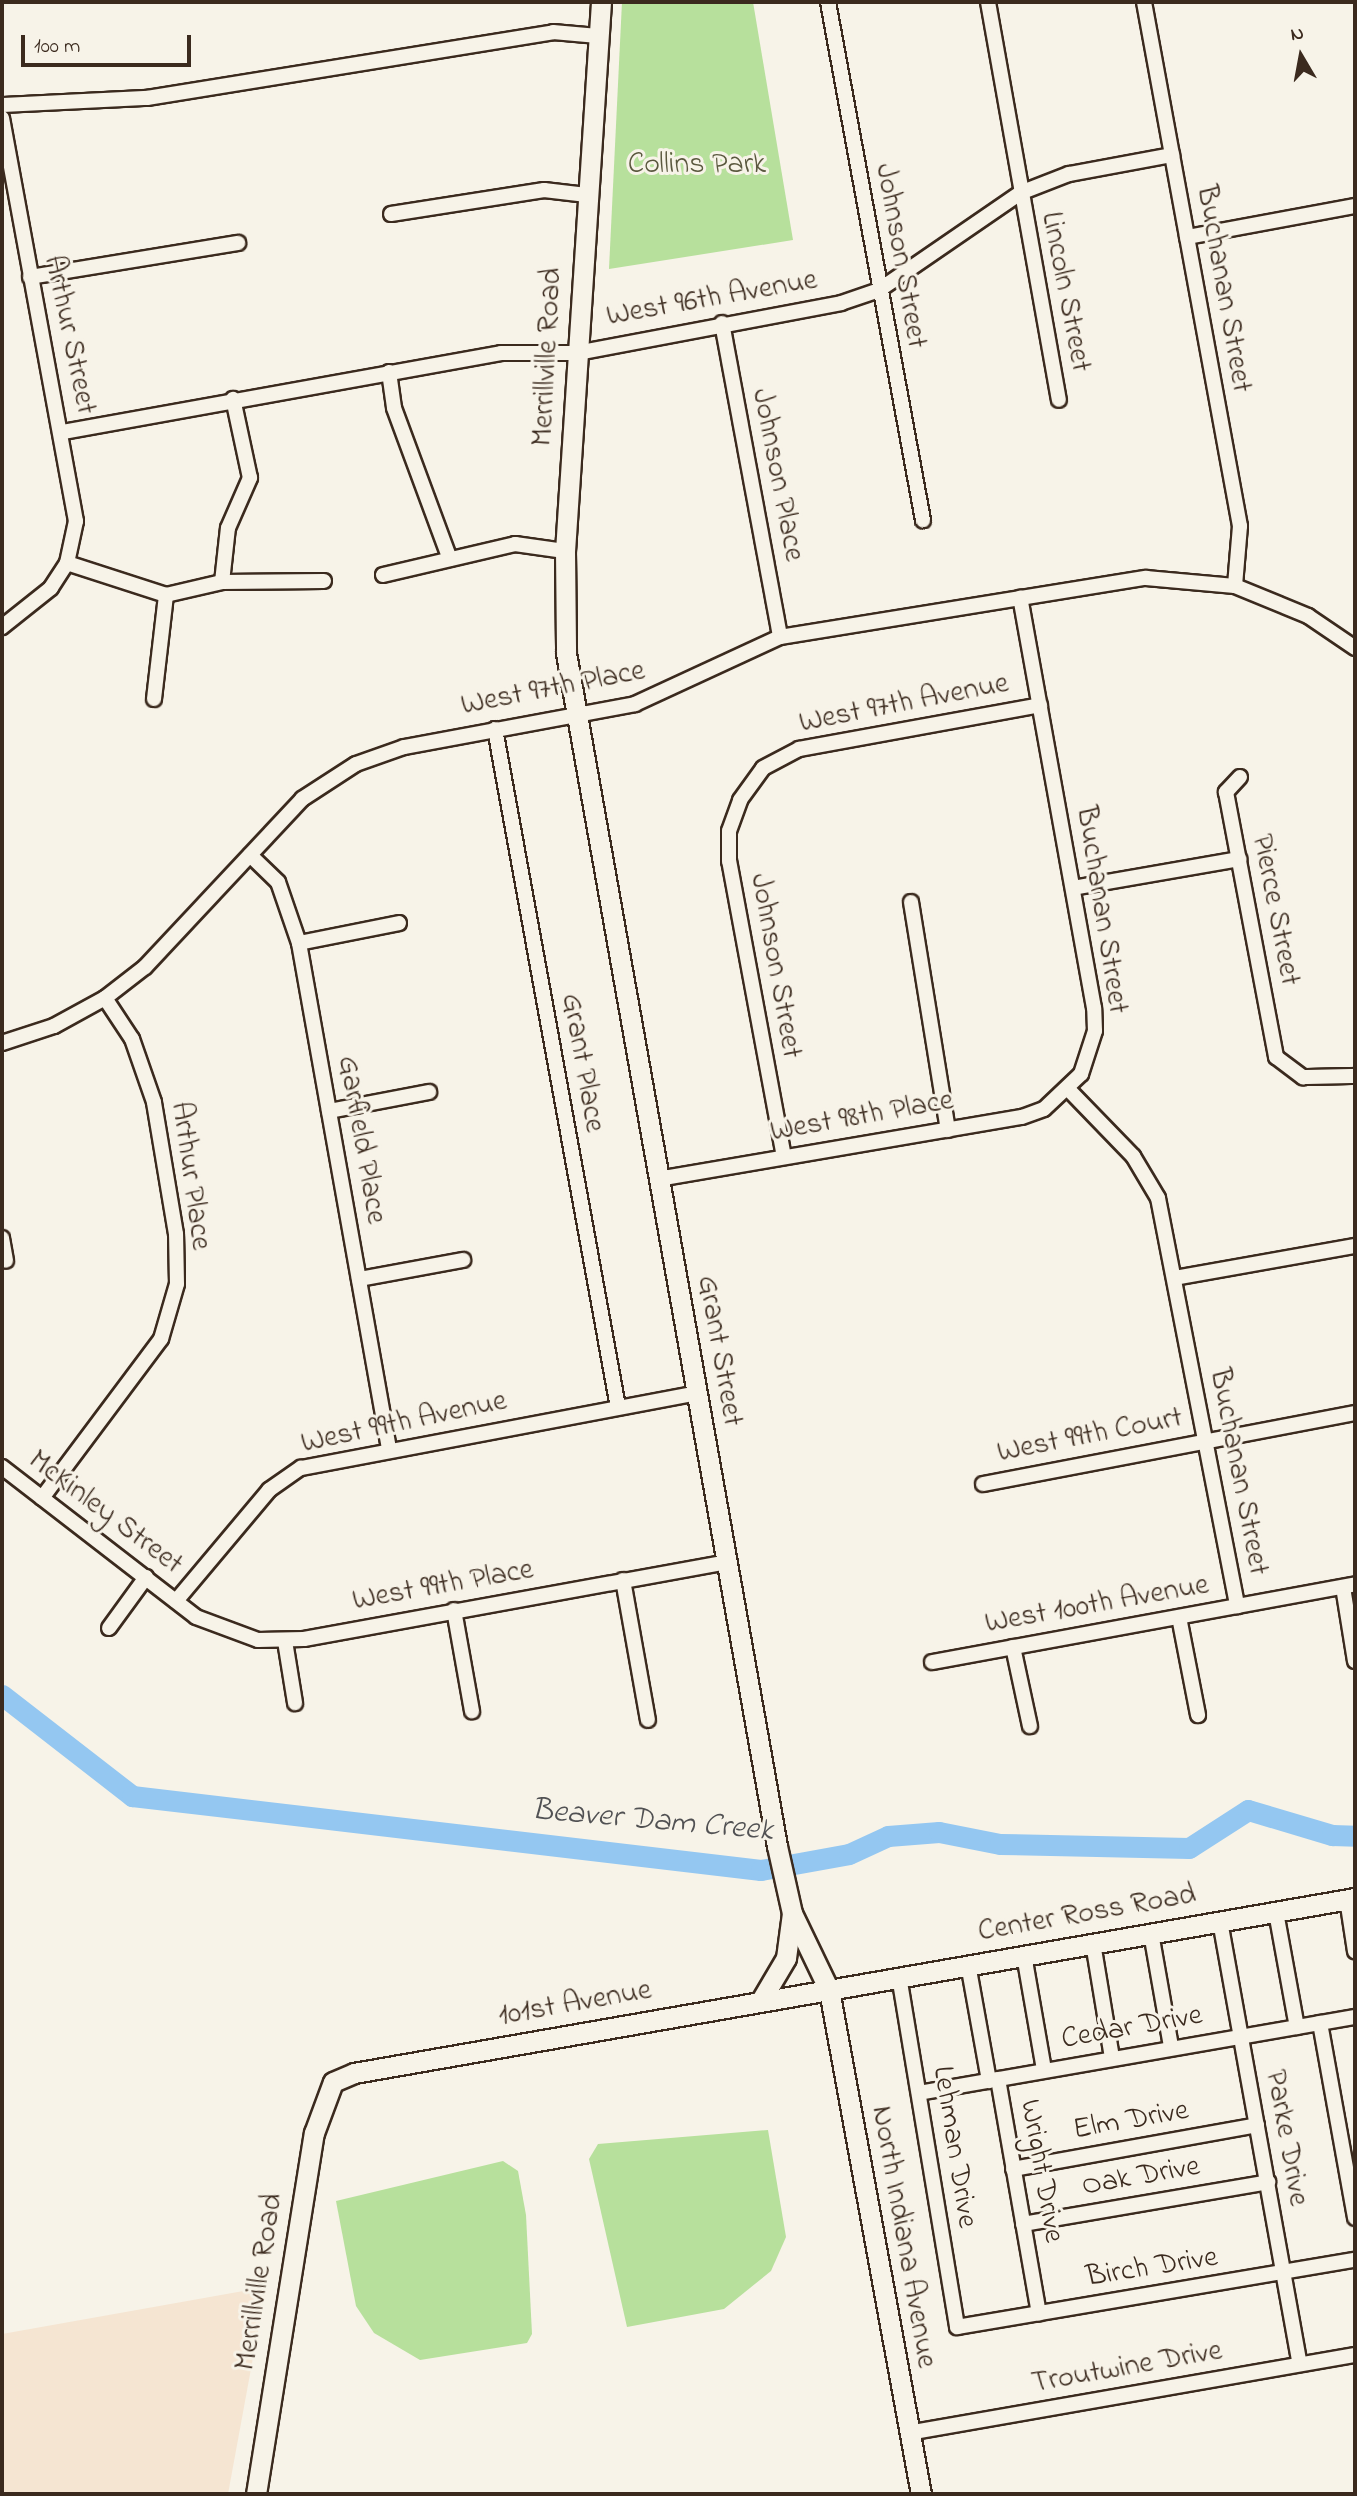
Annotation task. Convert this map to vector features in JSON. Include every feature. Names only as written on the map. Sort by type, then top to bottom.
[{"type":"street","name":"Merrillville Road","points":[[575,715],[565,551],[601,2]]},
{"type":"street","name":"Johnson Street","points":[[828,2],[923,520]]},
{"type":"street","name":"Lincoln Street","points":[[988,2],[1059,400]]},
{"type":"street","name":"Buchanan Street","points":[[1144,2],[1240,526],[1235,586]]},
{"type":"street","points":[[2,105],[147,98],[553,32],[598,36]]},
{"type":"street","name":"Arthur Street","points":[[2,118],[30,277],[63,432],[76,521],[67,563]]},
{"type":"street","name":"West 96th Avenue","points":[[63,432],[233,399],[501,353],[577,353],[722,323],[841,303],[879,289],[1020,193],[1069,174],[1172,155]]},
{"type":"street","points":[[391,214],[544,190],[587,195]]},
{"type":"street","points":[[1187,237],[1355,207]]},
{"type":"street","points":[[30,277],[238,243]]},
{"type":"street","name":"Johnson Place","points":[[722,323],[780,637]]},
{"type":"street","points":[[389,372],[394,408],[450,559]]},
{"type":"street","points":[[222,582],[228,528],[250,478],[233,399]]},
{"type":"street","points":[[383,575],[515,544],[565,551]]},
{"type":"street","points":[[2,627],[51,589],[67,563],[166,595],[222,582],[324,581]]},
{"type":"street","name":"West 97th Place","points":[[2,1043],[54,1026],[105,998],[145,967],[302,799],[356,764],[404,747],[654,698],[780,637],[1146,578],[1235,586],[1308,616],[1355,648]]},
{"type":"street","points":[[154,699],[166,595]]},
{"type":"street","name":"Buchanan Street","points":[[1020,598],[1073,888],[1095,1031],[1069,1090],[1133,1156],[1158,1198],[1237,1606]]},
{"type":"street","name":"West 97th Avenue","points":[[747,787],[763,768],[799,749],[1040,705]]},
{"type":"street","name":"Grant Street","points":[[575,715],[777,1846],[792,1913],[829,1990]]},
{"type":"street","name":"Grant Place","points":[[495,729],[618,1407]]},
{"type":"street","name":"Pierce Street","points":[[1240,777],[1226,792],[1276,1057],[1303,1077],[1355,1076]]},
{"type":"street","name":"Johnson Street","points":[[747,787],[729,831],[729,861],[784,1157]]},
{"type":"street","name":"Garfield Place","points":[[250,855],[278,882],[299,943],[388,1449]]},
{"type":"street","points":[[1073,888],[1240,859]]},
{"type":"street","points":[[911,902],[948,1130]]},
{"type":"street","points":[[299,943],[399,923]]},
{"type":"street","name":"Arthur Place","points":[[42,1498],[161,1339],[177,1284],[176,1234],[154,1102],[132,1040],[105,998]]},
{"type":"street","name":"West 98th Place","points":[[658,1179],[1022,1117],[1069,1090]]},
{"type":"street","points":[[329,1111],[429,1092]]},
{"type":"street","points":[[2,1238],[6,1261]]},
{"type":"street","points":[[1175,1278],[1355,1246]]},
{"type":"street","points":[[359,1279],[463,1261]]},
{"type":"street","name":"West 99th Avenue","points":[[176,1601],[269,1490],[301,1468],[388,1449],[697,1393]]},
{"type":"street","points":[[1206,1441],[1355,1413]]},
{"type":"street","name":"West 99th Court","points":[[983,1484],[1206,1441]]},
{"type":"street","name":"McKinley Street","points":[[2,1467],[176,1601]]},
{"type":"street","name":"West 99th Place","points":[[176,1601],[223,1631],[285,1641],[727,1562]]},
{"type":"street","points":[[108,1628],[146,1577]]},
{"type":"street","points":[[623,1580],[648,1720]]},
{"type":"street","points":[[1349,1586],[1355,1661]]},
{"type":"street","name":"West 100th Avenue","points":[[932,1662],[1349,1586]]},
{"type":"street","points":[[454,1611],[472,1711]]},
{"type":"street","points":[[1179,1617],[1198,1714]]},
{"type":"street","points":[[285,1641],[295,1703]]},
{"type":"street","points":[[1013,1647],[1030,1726]]},
{"type":"street","points":[[1351,1898],[1355,1951]]},
{"type":"street","name":"Center Ross Road","points":[[829,1990],[1351,1898]]},
{"type":"street","points":[[1276,1912],[1297,2028]]},
{"type":"street","points":[[760,2002],[786,1958],[792,1913]]},
{"type":"street","name":"Parke Drive","points":[[1220,1922],[1300,2364]]},
{"type":"street","points":[[1151,1933],[1171,2048]]},
{"type":"street","points":[[1093,1943],[1112,2058]]},
{"type":"street","points":[[1024,1955],[1044,2070]]},
{"type":"street","name":"Wright Drive","points":[[968,1964],[1013,2169],[1039,2313]]},
{"type":"street","name":"Lehman Drive","points":[[899,1976],[957,2327]]},
{"type":"street","name":"101st Avenue","points":[[333,2082],[354,2073],[829,1990]]},
{"type":"street","name":"North Indiana Avenue","points":[[829,1990],[920,2494]]},
{"type":"street","name":"Cedar Drive","points":[[919,2093],[1355,2017]]},
{"type":"street","points":[[1321,2023],[1355,2218]]},
{"type":"street","name":"Merrillville Road","points":[[256,2494],[314,2133],[333,2082]]},
{"type":"street","name":"Elm Drive","points":[[1013,2169],[1257,2125]]},
{"type":"street","name":"Oak Drive","points":[[1023,2224],[1268,2182]]},
{"type":"street","name":"Birch Drive","points":[[957,2327],[1355,2260]]},
{"type":"street","name":"Troutwine Drive","points":[[908,2433],[1355,2355]]},
{"type":"shaded area","points":[[266,2287],[228,2494],[2,2494],[2,2334]]},
{"type":"green space","name":"Collins Park","points":[[622,2],[753,2],[793,240],[609,269]]},
{"type":"green space","points":[[768,2130],[786,2237],[771,2271],[724,2309],[627,2327],[589,2159],[598,2144]]},
{"type":"green space","points":[[503,2161],[518,2171],[526,2215],[532,2334],[527,2343],[420,2360],[374,2333],[356,2306],[336,2201]]},
{"type":"waterway","name":"Beaver Dam Creek","points":[[2,1695],[132,1796],[761,1870],[849,1854],[888,1836],[939,1832],[1000,1844],[1189,1848],[1248,1810],[1332,1835],[1355,1836]]}]
